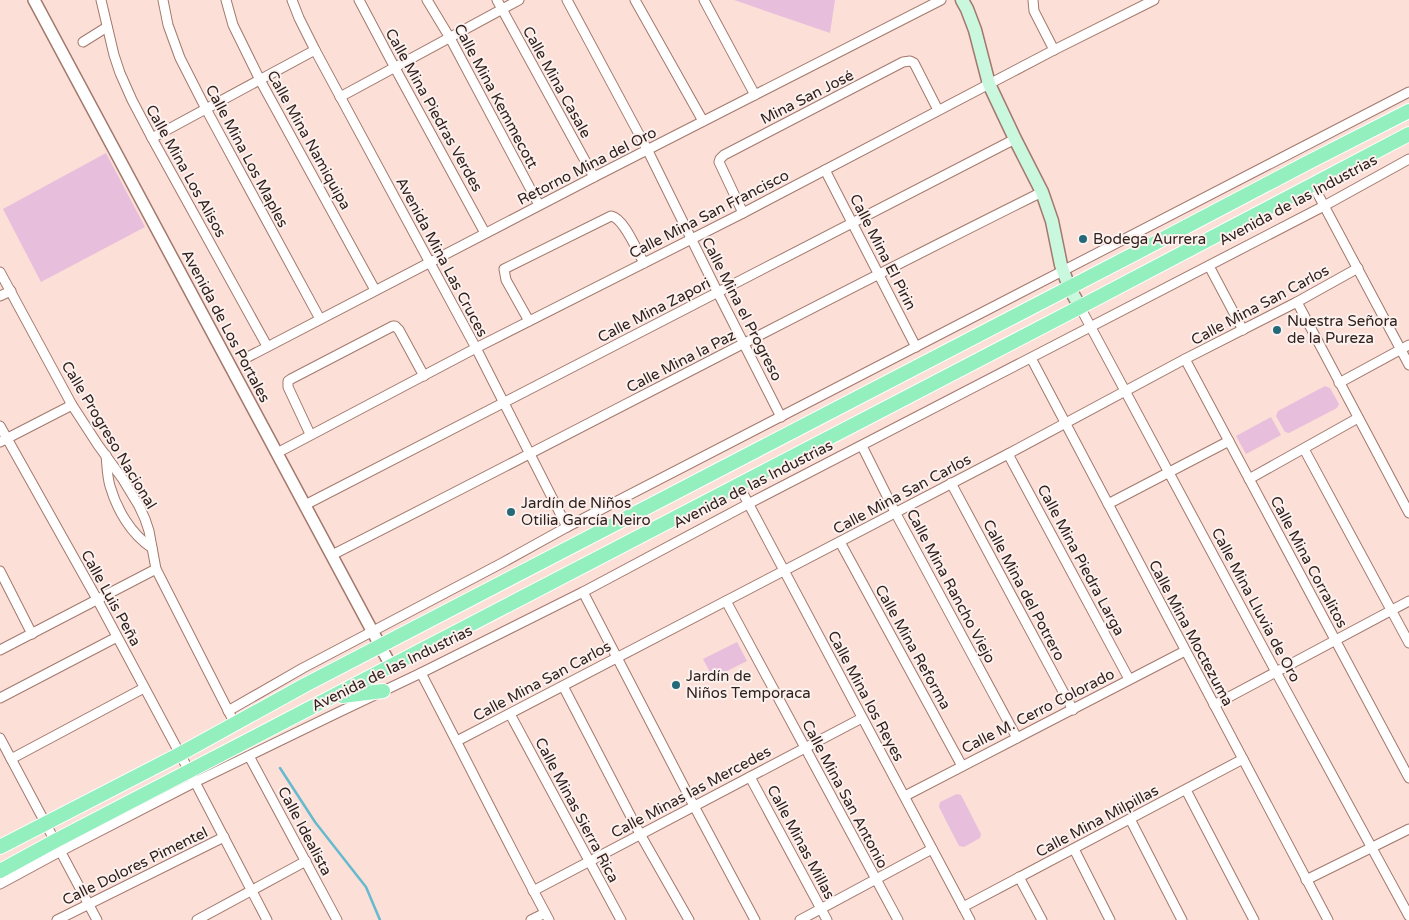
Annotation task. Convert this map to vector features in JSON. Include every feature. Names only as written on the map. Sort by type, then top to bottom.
[{"type":"main road","points":[[962,0],[975,30],[989,84],[1049,210],[1063,270],[1069,287],[1080,307]]},
{"type":"main road","name":"Avenida de las Industrias","points":[[0,847],[180,754],[306,685],[1409,110]]},
{"type":"main road","name":"Avenida de las Industrias","points":[[0,871],[58,846],[192,777],[331,698],[1409,134]]},
{"type":"main road","points":[[331,698],[383,690]]},
{"type":"street","name":"Avenida de Los Portales","points":[[34,0],[392,666]]},
{"type":"street","name":"Calle Mina Los Alisos","points":[[101,0],[120,73],[132,100],[267,346]]},
{"type":"street","name":"Calle Mina Los Maples","points":[[163,0],[168,25],[180,58],[320,319]]},
{"type":"street","name":"Calle Mina Namiquipa","points":[[226,0],[234,25],[260,80],[375,290]]},
{"type":"street","name":"Avenida Mina Las Cruces","points":[[292,0],[315,50],[476,348],[567,527]]},
{"type":"street","name":"Calle Mina Piedras Verdes","points":[[359,0],[485,233]]},
{"type":"street","name":"Calle Mina Kemmecott","points":[[427,0],[450,38],[539,205]]},
{"type":"street","name":"Calle Mina Casale","points":[[497,0],[594,177]]},
{"type":"street","points":[[340,97],[519,0]]},
{"type":"street","name":"Calle Mina el Progreso","points":[[567,0],[648,150],[781,417]]},
{"type":"street","points":[[635,0],[703,121]]},
{"type":"street","points":[[704,0],[755,95]]},
{"type":"street","name":"Retorno Mina del Oro","points":[[246,358],[539,205],[941,0]]},
{"type":"street","points":[[1034,0],[1034,10],[1054,50]]},
{"type":"street","name":"Calle Mina San Francisco","points":[[277,453],[476,348],[743,213],[938,110],[1154,0]]},
{"type":"street","points":[[83,42],[107,27]]},
{"type":"street","points":[[152,138],[315,50]]},
{"type":"street","name":"Mina San José","points":[[743,213],[719,162],[721,157],[732,150],[903,62],[914,63],[938,110]]},
{"type":"street","points":[[228,711],[372,630],[567,527],[1063,270],[1250,176],[1409,92]]},
{"type":"street","name":"Calle Mina Zapori","points":[[305,506],[1014,139]]},
{"type":"street","name":"Avenida de las Industrias","points":[[192,777],[249,756],[421,673],[582,592],[1409,160]]},
{"type":"street","name":"Calle Mina El Pirin","points":[[824,170],[916,347]]},
{"type":"street","points":[[1313,185],[1358,268],[1405,347],[1409,365]]},
{"type":"street","name":"Calle Mina la Paz","points":[[332,555],[879,273],[1042,192]]},
{"type":"street","points":[[529,322],[506,280],[504,269],[611,216],[616,216],[622,224],[644,263]]},
{"type":"street","points":[[1209,266],[1243,330]]},
{"type":"street","name":"Calle Mina San Carlos","points":[[457,741],[1008,454],[1358,268]]},
{"type":"street","name":"Calle Progreso Nacional","points":[[0,272],[72,405],[139,506],[147,525],[156,569],[235,724]]},
{"type":"street","points":[[0,296],[11,291]]},
{"type":"street","points":[[1297,302],[1409,513]]},
{"type":"street","name":"Calle Mina Lluvia de Oro","points":[[1080,307],[1409,916]]},
{"type":"street","points":[[310,434],[288,387],[288,381],[393,326],[396,326],[399,330],[424,376]]},
{"type":"street","points":[[1339,383],[1405,347]]},
{"type":"street","name":"Calle Mina Moctezuma","points":[[1031,358],[1328,920]]},
{"type":"street","name":"Calle Mina Corralitos","points":[[1185,359],[1409,778]]},
{"type":"street","points":[[3,440],[72,405]]},
{"type":"street","points":[[1249,479],[1358,418]]},
{"type":"street","name":"Calle Luis Peña","points":[[0,426],[3,440],[97,599],[192,777]]},
{"type":"street","points":[[1108,504],[1229,441]]},
{"type":"street","name":"Calle Mina Rancho Viejo","points":[[862,446],[1017,738]]},
{"type":"street","points":[[1304,449],[1409,643]]},
{"type":"street","name":"Calle Mina Piedra Larga","points":[[1008,454],[1130,679]]},
{"type":"street","points":[[106,455],[108,476],[115,500],[128,525],[142,542],[152,548]]},
{"type":"street","name":"Calle Mina del Potrero","points":[[951,483],[1073,710]]},
{"type":"street","name":"Calle Mina los Reyes","points":[[738,484],[970,920]]},
{"type":"street","name":"Calle Mina Reforma","points":[[840,542],[962,766]]},
{"type":"street","points":[[0,650],[156,569]]},
{"type":"street","points":[[0,571],[32,634]]},
{"type":"street","points":[[582,592],[755,920]]},
{"type":"street","name":"Calle Mina San Antonio","points":[[726,601],[898,920]]},
{"type":"street","points":[[1214,705],[1409,601]]},
{"type":"street","points":[[0,698],[117,637]]},
{"type":"street","name":"Calle M. Cerro Colorado","points":[[905,796],[1185,651]]},
{"type":"street","points":[[421,673],[532,891],[547,916],[531,920]]},
{"type":"street","points":[[563,686],[640,834],[689,920]]},
{"type":"street","points":[[11,758],[144,688]]},
{"type":"street","name":"Calle Minas Sierra Rica","points":[[510,714],[621,920]]},
{"type":"street","name":"Calle Minas las Mercedes","points":[[532,891],[862,718]]},
{"type":"street","points":[[0,738],[97,920]]},
{"type":"street","name":"Calle Idealista","points":[[249,756],[337,920]]},
{"type":"street","name":"Calle Mina Milpillas","points":[[963,907],[1243,759]]},
{"type":"street","points":[[192,777],[267,920]]},
{"type":"street","name":"Calle Minas Millas","points":[[750,777],[827,920]]},
{"type":"street","points":[[1186,790],[1254,920]]},
{"type":"street","points":[[1130,819],[1182,920]]},
{"type":"street","points":[[1306,880],[1409,829]]},
{"type":"street","name":"Calle Dolores Pimentel","points":[[58,920],[224,837]]},
{"type":"street","name":"Avenida de las Industrias","points":[[0,884],[58,846]]},
{"type":"street","points":[[800,920],[932,849]]},
{"type":"street","points":[[1074,849],[1110,920]]},
{"type":"street","points":[[197,920],[306,861]]},
{"type":"street","points":[[1019,877],[1042,920]]},
{"type":"shaded area","points":[[734,0],[835,0],[830,33]]},
{"type":"shaded area","points":[[106,153],[145,227],[41,282],[3,209]]},
{"type":"shaded area","points":[[1325,386],[1330,388],[1339,404],[1337,408],[1289,433],[1285,432],[1276,416],[1278,411]]},
{"type":"shaded area","points":[[1271,417],[1281,435],[1246,454],[1236,436]]},
{"type":"shaded area","points":[[737,642],[747,661],[713,678],[703,659]]},
{"type":"shaded area","points":[[957,794],[961,795],[981,834],[980,838],[964,847],[959,846],[939,807],[940,802]]},
{"type":"waterway","points":[[280,768],[315,822],[366,887],[380,920]]},
{"type":"place","name":"Bodega Aurrera","points":[[1083,239]]},
{"type":"place","name":"Nuestra Señora de la Pureza","points":[[1277,330]]},
{"type":"place","name":"Jardín de Niños Otilia García Neiro","points":[[511,512]]},
{"type":"place","name":"Jardín de Niños Temporaca","points":[[676,685]]}]
